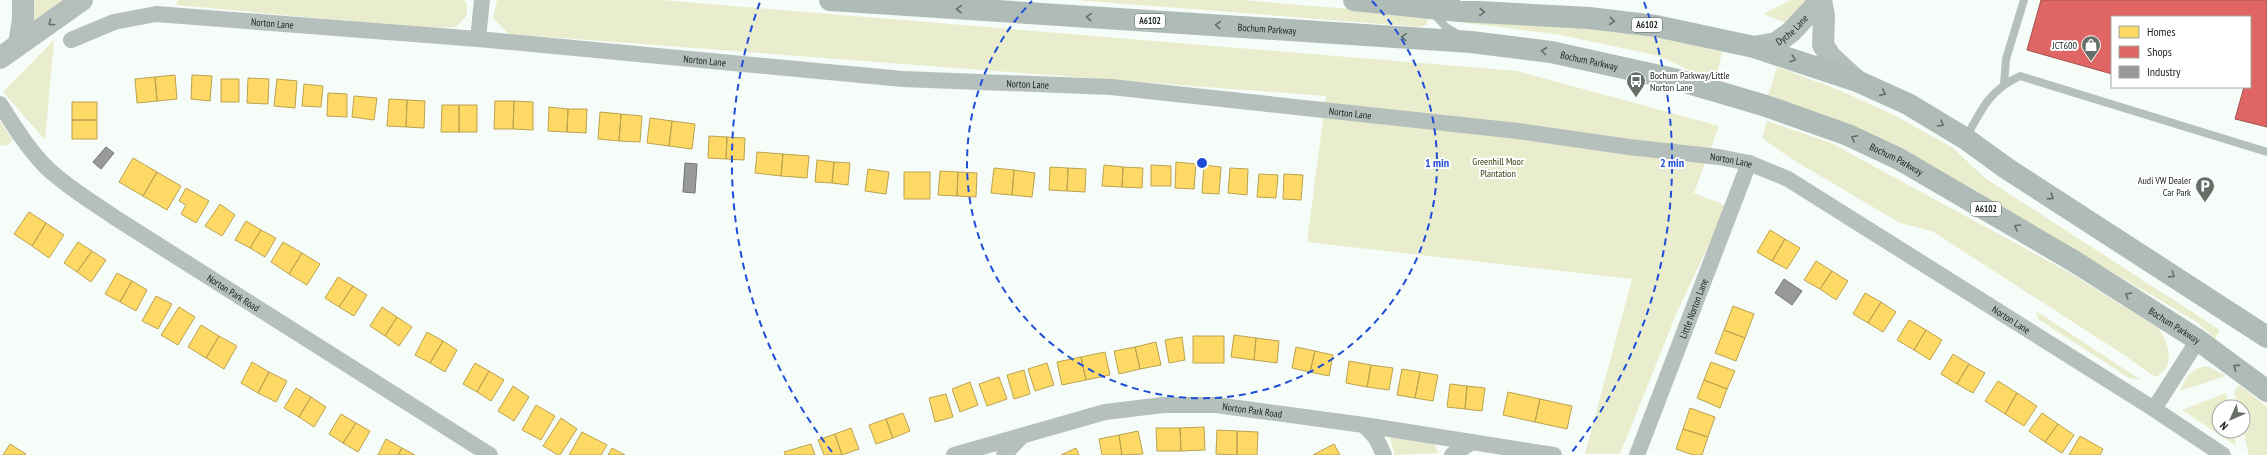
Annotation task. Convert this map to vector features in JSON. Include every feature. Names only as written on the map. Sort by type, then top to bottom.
[{"type":"highway","name":"Bochum Parkway","points":[[830,0],[1449,19],[1589,18],[1656,26],[1754,47],[1857,81],[1908,104],[1966,139],[2006,168],[2267,337]]},
{"type":"highway","name":"Bochum Parkway","points":[[1354,0],[1429,4],[1449,19],[1471,42],[1551,52],[1678,80],[1766,106],[1848,136],[1899,159],[2072,260],[2198,340],[2267,391]]},
{"type":"street","points":[[19,44],[23,20],[23,0]]},
{"type":"street","points":[[0,58],[82,0]]},
{"type":"street","points":[[478,39],[482,0]]},
{"type":"street","name":"Dyche Lane","points":[[1754,47],[1776,43],[1791,32],[1821,0]]},
{"type":"street","name":"Dyche Lane","points":[[1821,0],[1824,16],[1823,45],[1831,57],[1857,81]]},
{"type":"street","name":"Norton Lane","points":[[71,40],[114,22],[156,14],[478,39],[903,79],[1111,87],[1518,131],[1749,162],[1788,179],[2154,409],[2223,455]]},
{"type":"street","name":"Norton Park Road","points":[[0,104],[23,140],[47,167],[68,185],[114,217],[490,455]]},
{"type":"street","name":"Little Norton Lane","points":[[1637,455],[1749,162]]},
{"type":"street","points":[[2154,409],[2198,340]]},
{"type":"street","name":"Norton Park Road","points":[[954,455],[1105,412],[1163,405],[1216,404],[1364,425],[1554,455]]},
{"type":"street","points":[[1364,425],[1376,438],[1384,455]]},
{"type":"street","points":[[1004,455],[1023,435]]},
{"type":"street","points":[[1452,455],[1472,442]]},
{"type":"lane","points":[[2004,84],[2006,59],[2024,0]]},
{"type":"lane","points":[[1966,139],[1984,104],[2004,84],[2020,76],[2267,152]]},
{"type":"green space","points":[[35,0],[63,1],[39,24],[31,19]]},
{"type":"green space","points":[[178,0],[464,0],[467,4],[467,15],[456,27],[426,28],[176,5]]},
{"type":"green space","name":"Greenhill Moor Plantation","points":[[497,0],[661,0],[1517,71],[1719,126],[1694,193],[1727,206],[1677,312],[1620,454],[1585,454],[1632,279],[1307,242],[1326,96],[509,34],[493,18]]},
{"type":"green space","points":[[1075,0],[1241,0],[1423,15],[1428,18],[1426,25],[1421,27]]},
{"type":"green space","points":[[1791,0],[1807,0],[1786,23],[1763,14]]},
{"type":"green space","points":[[1461,18],[1587,28],[1670,39],[1722,52],[1716,79],[1695,73],[1659,56],[1561,35],[1459,22]]},
{"type":"green space","points":[[54,40],[45,140],[3,92]]},
{"type":"green space","points":[[1777,67],[1839,90],[1894,115],[1953,148],[1985,178],[2220,330],[2215,339],[2197,322],[1973,190],[1768,96]]},
{"type":"green space","points":[[0,121],[13,140],[6,146],[0,145]]},
{"type":"green space","points":[[1767,121],[1831,143],[2063,269],[2158,328],[2168,348],[2169,361],[2166,368],[2162,373],[2155,377],[2124,355],[1932,231],[1900,223],[1790,158],[1762,138]]},
{"type":"green space","points":[[2036,311],[2141,380],[2129,378],[2038,319]]},
{"type":"green space","points":[[2208,366],[2226,376],[2180,391],[2190,374],[2202,367]]},
{"type":"green space","points":[[2239,385],[2267,407],[2267,455],[2249,455],[2245,439],[2251,439],[2251,399],[2236,399],[2234,392]]},
{"type":"green space","points":[[2226,393],[2227,399],[2211,399],[2211,429],[2182,410]]},
{"type":"green space","points":[[1389,435],[1434,442],[1438,453],[1395,455]]},
{"type":"green space","points":[[2226,439],[2235,439],[2236,446]]},
{"type":"building: Homes","points":[[175,75],[177,99],[157,101],[155,77]]},
{"type":"building: Homes","points":[[192,75],[212,76],[210,101],[191,99]]},
{"type":"building: Homes","points":[[155,77],[157,101],[137,103],[135,79]]},
{"type":"building: Homes","points":[[248,78],[269,79],[268,104],[247,103]]},
{"type":"building: Homes","points":[[221,79],[239,79],[239,102],[221,102]]},
{"type":"building: Homes","points":[[277,79],[297,81],[295,108],[274,106]]},
{"type":"building: Homes","points":[[304,84],[323,86],[321,107],[302,106]]},
{"type":"building: Homes","points":[[328,93],[347,94],[347,117],[327,116]]},
{"type":"building: Homes","points":[[354,96],[377,98],[374,120],[352,117]]},
{"type":"building: Homes","points":[[389,99],[407,100],[406,127],[387,126]]},
{"type":"building: Homes","points":[[407,100],[425,101],[424,128],[406,127]]},
{"type":"building: Homes","points":[[495,101],[514,101],[513,129],[494,129]]},
{"type":"building: Homes","points":[[514,101],[533,102],[533,130],[513,129]]},
{"type":"building: Homes","points":[[72,102],[97,102],[97,120],[72,120]]},
{"type":"building: Homes","points":[[442,105],[459,105],[459,132],[441,132]]},
{"type":"building: Homes","points":[[459,105],[477,105],[477,132],[459,132]]},
{"type":"building: Homes","points":[[549,107],[568,109],[567,132],[548,131]]},
{"type":"building: Homes","points":[[568,109],[587,109],[586,133],[567,132]]},
{"type":"building: Homes","points":[[600,112],[621,114],[619,141],[598,139]]},
{"type":"building: Homes","points":[[621,114],[642,116],[640,142],[619,141]]},
{"type":"building: Homes","points":[[650,118],[672,121],[669,146],[647,143]]},
{"type":"building: Homes","points":[[72,120],[97,120],[97,139],[72,139]]},
{"type":"building: Homes","points":[[672,121],[695,124],[692,149],[669,146]]},
{"type":"building: Homes","points":[[709,136],[727,137],[726,159],[708,158]]},
{"type":"building: Homes","points":[[727,137],[745,138],[744,160],[726,159]]},
{"type":"building: Homes","points":[[757,152],[783,154],[781,176],[755,173]]},
{"type":"building: Homes","points":[[783,154],[809,156],[807,178],[781,176]]},
{"type":"building: Homes","points":[[133,158],[157,172],[143,196],[119,182]]},
{"type":"building: Homes","points":[[817,160],[834,162],[832,183],[815,182]]},
{"type":"building: Homes","points":[[834,162],[850,163],[848,185],[832,183]]},
{"type":"building: Homes","points":[[1176,162],[1196,164],[1194,189],[1175,188]]},
{"type":"building: Homes","points":[[1104,165],[1123,167],[1122,187],[1102,186]]},
{"type":"building: Homes","points":[[1151,165],[1171,166],[1171,186],[1151,186]]},
{"type":"building: Homes","points":[[1204,165],[1221,167],[1219,194],[1202,193]]},
{"type":"building: Homes","points":[[1050,167],[1068,168],[1067,191],[1049,190]]},
{"type":"building: Homes","points":[[1123,167],[1143,168],[1142,188],[1122,187]]},
{"type":"building: Homes","points":[[994,168],[1014,170],[1012,195],[991,193]]},
{"type":"building: Homes","points":[[1068,168],[1086,169],[1085,192],[1067,191]]},
{"type":"building: Homes","points":[[1230,168],[1248,169],[1247,195],[1228,193]]},
{"type":"building: Homes","points":[[868,169],[889,172],[886,194],[865,191]]},
{"type":"building: Homes","points":[[1014,170],[1035,173],[1032,197],[1012,195]]},
{"type":"building: Homes","points":[[940,171],[958,172],[957,196],[938,195]]},
{"type":"building: Homes","points":[[157,172],[181,186],[167,210],[143,196]]},
{"type":"building: Homes","points":[[904,172],[930,172],[930,199],[904,199]]},
{"type":"building: Homes","points":[[958,172],[977,173],[976,197],[957,196]]},
{"type":"building: Homes","points":[[1259,174],[1278,175],[1276,198],[1257,197]]},
{"type":"building: Homes","points":[[1284,174],[1303,175],[1301,200],[1283,199]]},
{"type":"building: Homes","points":[[186,188],[209,201],[196,223],[181,214],[186,205],[179,201]]},
{"type":"building: Homes","points":[[220,204],[235,215],[222,236],[205,226]]},
{"type":"building: Homes","points":[[29,212],[46,223],[32,246],[14,234]]},
{"type":"building: Homes","points":[[246,221],[261,230],[250,248],[235,240]]},
{"type":"building: Homes","points":[[46,223],[64,235],[49,258],[32,246]]},
{"type":"building: Homes","points":[[261,230],[276,238],[265,257],[250,248]]},
{"type":"building: Homes","points":[[1770,230],[1785,239],[1772,261],[1757,252]]},
{"type":"building: Homes","points":[[1785,239],[1800,248],[1787,269],[1772,261]]},
{"type":"building: Homes","points":[[78,242],[92,251],[77,272],[64,263]]},
{"type":"building: Homes","points":[[283,242],[302,253],[289,274],[271,262]]},
{"type":"building: Homes","points":[[92,251],[106,260],[91,282],[77,272]]},
{"type":"building: Homes","points":[[302,253],[320,264],[307,285],[289,274]]},
{"type":"building: Homes","points":[[1816,261],[1832,271],[1820,289],[1804,280]]},
{"type":"building: Homes","points":[[1832,271],[1848,281],[1836,300],[1820,289]]},
{"type":"building: Homes","points":[[117,273],[132,281],[120,302],[105,294]]},
{"type":"building: Homes","points":[[338,277],[353,286],[339,307],[325,298]]},
{"type":"building: Homes","points":[[132,281],[147,290],[136,311],[120,302]]},
{"type":"building: Homes","points":[[353,286],[367,295],[354,316],[339,307]]},
{"type":"building: Homes","points":[[1865,293],[1881,302],[1868,323],[1853,314]]},
{"type":"building: Homes","points":[[156,296],[172,304],[158,329],[142,321]]},
{"type":"building: Homes","points":[[1881,302],[1896,312],[1883,332],[1868,323]]},
{"type":"building: Homes","points":[[1733,306],[1754,314],[1745,338],[1724,330]]},
{"type":"building: Homes","points":[[179,307],[195,317],[178,345],[161,335]]},
{"type":"building: Homes","points":[[382,307],[397,317],[385,336],[370,326]]},
{"type":"building: Homes","points":[[397,317],[412,327],[399,346],[385,336]]},
{"type":"building: Homes","points":[[1909,320],[1926,330],[1914,350],[1897,340]]},
{"type":"building: Homes","points":[[201,325],[219,336],[206,358],[188,347]]},
{"type":"building: Homes","points":[[1724,330],[1745,338],[1736,361],[1715,353]]},
{"type":"building: Homes","points":[[1926,330],[1942,340],[1930,360],[1914,350]]},
{"type":"building: Homes","points":[[427,332],[443,341],[430,363],[415,355]]},
{"type":"building: Homes","points":[[1234,335],[1256,338],[1254,360],[1231,357]]},
{"type":"building: Homes","points":[[219,336],[237,346],[224,369],[206,358]]},
{"type":"building: Homes","points":[[1193,336],[1224,336],[1224,363],[1193,363]]},
{"type":"building: Homes","points":[[1182,337],[1185,360],[1169,363],[1165,340]]},
{"type":"building: Homes","points":[[1256,338],[1279,341],[1277,363],[1254,360]]},
{"type":"building: Homes","points":[[443,341],[457,350],[445,372],[430,363]]},
{"type":"building: Homes","points":[[1156,342],[1161,365],[1140,369],[1135,347]]},
{"type":"building: Homes","points":[[1135,347],[1140,369],[1119,374],[1114,351]]},
{"type":"building: Homes","points":[[1296,347],[1315,351],[1310,372],[1292,368]]},
{"type":"building: Homes","points":[[1315,351],[1333,355],[1329,376],[1310,372]]},
{"type":"building: Homes","points":[[1105,352],[1110,375],[1086,380],[1081,357]]},
{"type":"building: Homes","points":[[1953,354],[1969,364],[1957,384],[1941,374]]},
{"type":"building: Homes","points":[[1081,357],[1086,380],[1062,385],[1057,362]]},
{"type":"building: Homes","points":[[1349,361],[1371,365],[1367,387],[1346,383]]},
{"type":"building: Homes","points":[[252,362],[269,372],[258,393],[241,383]]},
{"type":"building: Homes","points":[[1711,362],[1735,371],[1727,389],[1704,380]]},
{"type":"building: Homes","points":[[475,363],[489,371],[477,392],[463,384]]},
{"type":"building: Homes","points":[[1047,363],[1054,385],[1035,391],[1028,369]]},
{"type":"building: Homes","points":[[1969,364],[1985,373],[1973,393],[1957,384]]},
{"type":"building: Homes","points":[[1371,365],[1393,368],[1389,390],[1367,387]]},
{"type":"building: Homes","points":[[1402,369],[1420,372],[1415,398],[1397,395]]},
{"type":"building: Homes","points":[[1024,370],[1030,394],[1014,399],[1007,375]]},
{"type":"building: Homes","points":[[489,371],[504,380],[491,401],[477,392]]},
{"type":"building: Homes","points":[[269,372],[287,381],[276,402],[258,393]]},
{"type":"building: Homes","points":[[1420,372],[1438,375],[1433,401],[1415,398]]},
{"type":"building: Homes","points":[[999,377],[1007,399],[987,406],[979,384]]},
{"type":"building: Homes","points":[[1704,380],[1727,389],[1720,408],[1697,398]]},
{"type":"building: Homes","points":[[1998,381],[2017,393],[2005,414],[1985,401]]},
{"type":"building: Homes","points":[[970,382],[978,405],[960,412],[952,389]]},
{"type":"building: Homes","points":[[1450,384],[1467,386],[1465,409],[1447,407]]},
{"type":"building: Homes","points":[[513,386],[529,397],[514,421],[498,411]]},
{"type":"building: Homes","points":[[1467,386],[1485,388],[1482,411],[1465,409]]},
{"type":"building: Homes","points":[[296,388],[311,397],[299,417],[284,408]]},
{"type":"building: Homes","points":[[1508,392],[1540,399],[1535,422],[1503,415]]},
{"type":"building: Homes","points":[[2017,393],[2037,406],[2024,426],[2005,414]]},
{"type":"building: Homes","points":[[946,394],[953,417],[935,422],[929,398]]},
{"type":"building: Homes","points":[[311,397],[326,407],[314,427],[299,417]]},
{"type":"building: Homes","points":[[1540,399],[1572,406],[1567,429],[1535,422]]},
{"type":"building: Homes","points":[[536,405],[555,416],[541,440],[522,430]]},
{"type":"building: Homes","points":[[1690,408],[1715,417],[1708,437],[1683,429]]},
{"type":"building: Homes","points":[[903,413],[910,431],[893,438],[886,419]]},
{"type":"building: Homes","points":[[2042,413],[2058,424],[2045,442],[2029,431]]},
{"type":"building: Homes","points":[[341,414],[356,423],[343,443],[329,434]]},
{"type":"building: Homes","points":[[561,418],[577,429],[560,455],[558,455],[543,446]]},
{"type":"building: Homes","points":[[886,419],[893,438],[876,444],[869,425]]},
{"type":"building: Homes","points":[[356,423],[370,431],[358,452],[343,443]]},
{"type":"building: Homes","points":[[2058,424],[2074,435],[2062,453],[2045,442]]},
{"type":"building: Homes","points":[[1204,427],[1205,450],[1181,451],[1180,428]]},
{"type":"building: Homes","points":[[851,428],[859,449],[842,455],[835,434]]},
{"type":"building: Homes","points":[[1156,428],[1180,428],[1181,451],[1157,451]]},
{"type":"building: Homes","points":[[1683,429],[1708,437],[1702,455],[1693,455],[1676,449]]},
{"type":"building: Homes","points":[[1217,430],[1237,431],[1237,455],[1216,454]]},
{"type":"building: Homes","points":[[1138,431],[1143,454],[1122,455],[1119,435]]},
{"type":"building: Homes","points":[[1237,431],[1258,432],[1257,455],[1237,455]]},
{"type":"building: Homes","points":[[582,432],[607,445],[601,455],[569,455]]},
{"type":"building: Homes","points":[[835,434],[842,455],[824,455],[818,440]]},
{"type":"building: Homes","points":[[1119,435],[1122,455],[1102,455],[1099,439]]},
{"type":"building: Homes","points":[[2080,436],[2103,449],[2100,455],[2069,455]]},
{"type":"building: Homes","points":[[386,439],[402,448],[398,455],[378,455]]},
{"type":"building: Homes","points":[[10,444],[26,454],[3,455]]},
{"type":"building: Homes","points":[[811,444],[815,455],[785,455],[784,452]]},
{"type":"building: Homes","points":[[1334,444],[1340,455],[1313,455]]},
{"type":"building: Homes","points":[[402,448],[415,455],[398,455]]},
{"type":"building: Homes","points":[[612,448],[625,455],[608,455]]},
{"type":"building: Homes","points":[[1076,448],[1079,455],[1061,455]]},
{"type":"building: Shops","name":"JCT600","points":[[2041,0],[2267,0],[2267,127],[2235,119],[2244,88],[2251,88],[2251,16],[2111,16],[2111,74],[2027,50]]},
{"type":"building: Industry","points":[[106,147],[114,153],[101,169],[93,162]]},
{"type":"building: Industry","points":[[685,163],[697,164],[695,193],[683,192]]},
{"type":"building: Industry","points":[[1784,279],[1802,291],[1792,305],[1775,293]]},
{"type":"place","name":"JCT600","points":[[2091,62]]},
{"type":"place","name":"Bochum Parkway/Little Norton Lane","points":[[1636,98]]},
{"type":"place","name":"Audi VW Dealer Car Park","points":[[2205,203]]}]
